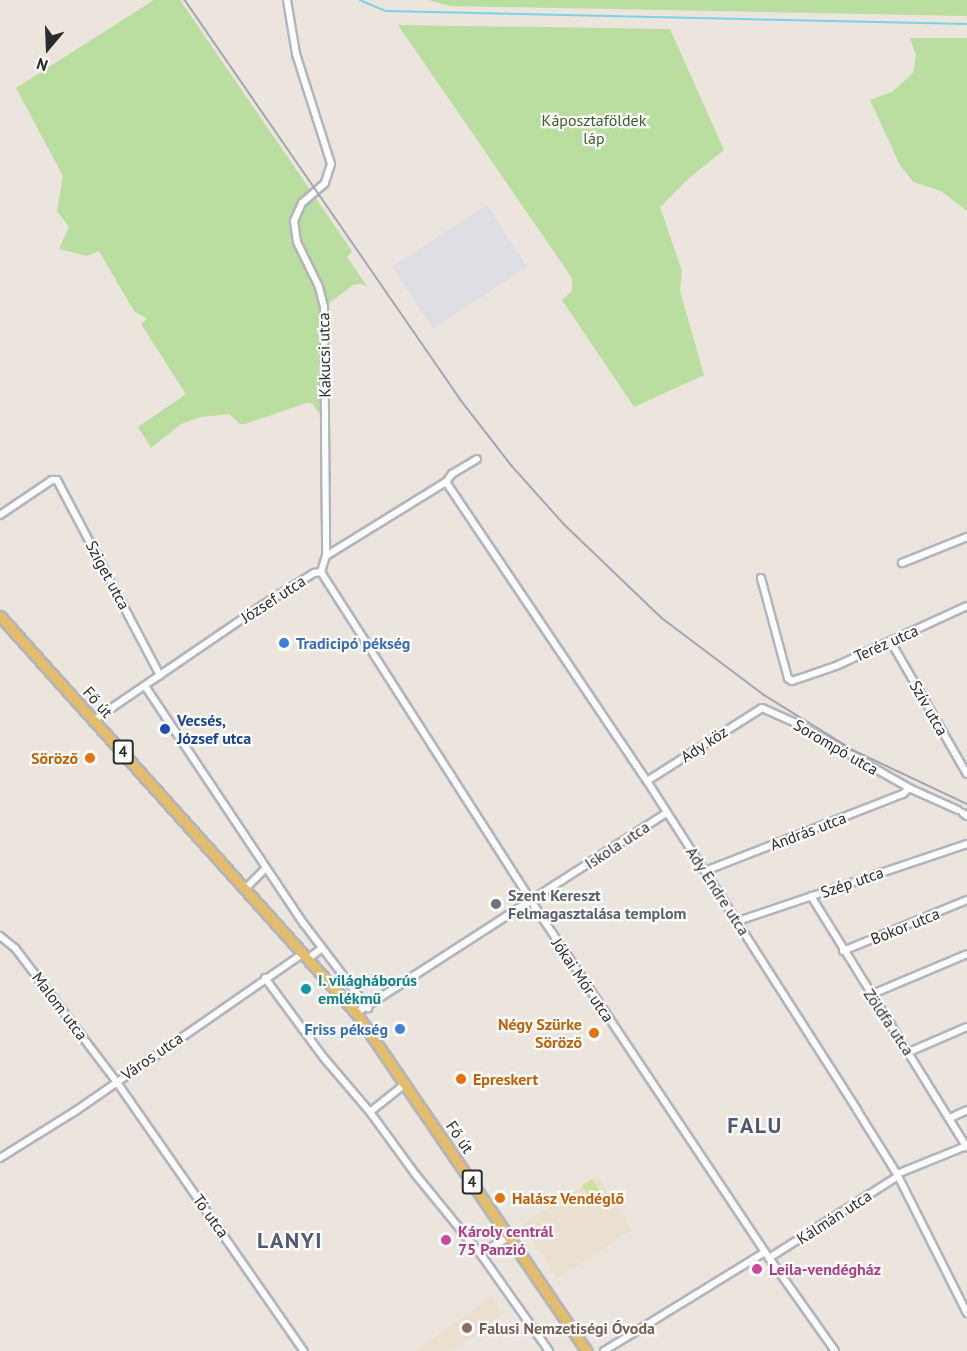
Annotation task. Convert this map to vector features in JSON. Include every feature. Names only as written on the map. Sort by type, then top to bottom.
[{"type":"main road","name":"Fő út","points":[[0,616],[307,955],[356,1013],[587,1351]]},
{"type":"street","name":"Kakucsi utca","points":[[287,0],[297,54],[331,164],[325,183],[302,203],[294,221],[297,242],[319,287],[324,307],[326,556]]},
{"type":"street","points":[[326,556],[446,482],[452,474],[477,459]]},
{"type":"street","name":"Sziget utca","points":[[0,515],[52,480],[60,484],[160,675]]},
{"type":"street","name":"Ady Endre utca","points":[[446,482],[738,921],[897,1175],[967,1313]]},
{"type":"street","points":[[902,563],[967,537]]},
{"type":"street","name":"József utca","points":[[94,720],[258,608],[314,573],[321,572],[326,556]]},
{"type":"street","name":"Jókai Mór utca","points":[[321,572],[531,901],[769,1258],[835,1351]]},
{"type":"street","name":"Teréz utca","points":[[761,578],[788,678],[792,681],[891,642],[966,608]]},
{"type":"street","name":"Szív utca","points":[[891,642],[967,774]]},
{"type":"street","points":[[145,686],[321,948],[368,1008]]},
{"type":"street","name":"Ady köz","points":[[647,781],[762,708]]},
{"type":"street","name":"Sorompó utca","points":[[762,708],[793,722],[909,788],[962,813]]},
{"type":"street","name":"András utca","points":[[705,871],[903,794],[909,788]]},
{"type":"street","name":"Iskola utca","points":[[356,1013],[368,1008],[666,813]]},
{"type":"street","name":"Szép utca","points":[[738,921],[967,844]]},
{"type":"street","points":[[246,888],[266,868]]},
{"type":"street","name":"Zöldfa utca","points":[[811,896],[870,995],[909,1052],[966,1147]]},
{"type":"street","name":"Bokor utca","points":[[843,951],[967,900]]},
{"type":"street","name":"Malom utca","points":[[0,936],[15,948],[116,1081]]},
{"type":"street","points":[[307,955],[321,948]]},
{"type":"street","points":[[870,995],[967,954]]},
{"type":"street","name":"Város utca","points":[[0,1158],[77,1110],[266,978],[307,955]]},
{"type":"street","points":[[266,978],[324,1058],[480,1253],[549,1351]]},
{"type":"street","points":[[909,1052],[967,1027]]},
{"type":"street","name":"Tó utca","points":[[116,1081],[304,1351]]},
{"type":"street","points":[[370,1113],[405,1084]]},
{"type":"street","points":[[950,1118],[967,1110]]},
{"type":"street","name":"Kálmán utca","points":[[769,1258],[897,1175],[966,1147]]},
{"type":"street","points":[[480,1253],[509,1237]]},
{"type":"street","points":[[604,1351],[765,1252]]},
{"type":"shaded area","points":[[487,205],[527,267],[433,329],[392,267]]},
{"type":"shaded area","points":[[597,1176],[632,1230],[557,1278],[522,1224]]},
{"type":"shaded area","name":"Falusi Nemzetiségi Óvoda","points":[[491,1297],[503,1314],[453,1351],[415,1351]]},
{"type":"green space","points":[[154,0],[180,0],[352,251],[347,257],[367,286],[353,285],[324,307],[324,412],[318,412],[312,403],[306,403],[245,424],[240,424],[229,414],[201,417],[181,424],[151,448],[138,427],[186,394],[141,324],[147,319],[134,311],[99,251],[87,256],[59,249],[69,227],[57,211],[63,176],[16,88]]},
{"type":"green space","points":[[428,0],[967,0],[967,16],[450,6]]},
{"type":"green space","name":"Káposztaföldek láp","points":[[398,25],[670,29],[724,150],[688,179],[660,207],[682,271],[680,291],[704,375],[634,407],[562,300],[572,291],[572,278]]},
{"type":"green space","points":[[910,38],[967,38],[967,211],[941,191],[913,182],[900,165],[870,100],[892,92],[913,73],[916,55]]},
{"type":"green space","points":[[592,1179],[603,1196],[593,1202],[582,1186]]},
{"type":"waterway","points":[[360,0],[386,11],[967,24]]},
{"type":"railway","points":[[185,0],[460,399],[512,466],[564,524],[662,618],[764,695],[855,751],[967,804]]},
{"type":"place","name":"Tradicipó pékség","points":[[284,643]]},
{"type":"place","name":"Vecsés, József utca","points":[[165,729]]},
{"type":"place","name":"Söröző","points":[[90,758]]},
{"type":"place","name":"Szent Kereszt Felmagasztalása templom","points":[[496,904]]},
{"type":"place","name":"I. világháborús emlékmű","points":[[306,989]]},
{"type":"place","name":"Friss pékség","points":[[400,1029]]},
{"type":"place","name":"Négy Szürke Söröző","points":[[594,1033]]},
{"type":"place","name":"Epreskert","points":[[461,1079]]},
{"type":"place","name":"Halász Vendéglő","points":[[500,1198]]},
{"type":"place","name":"Károly centrál 75 Panzió","points":[[446,1240]]},
{"type":"place","name":"Leila-vendégház","points":[[757,1269]]},
{"type":"place","name":"Falusi Nemzetiségi Óvoda","points":[[467,1328]]},
{"type":"district","name":"FALU","points":[[755,1126]]},
{"type":"district","name":"LANYI","points":[[290,1241]]}]
